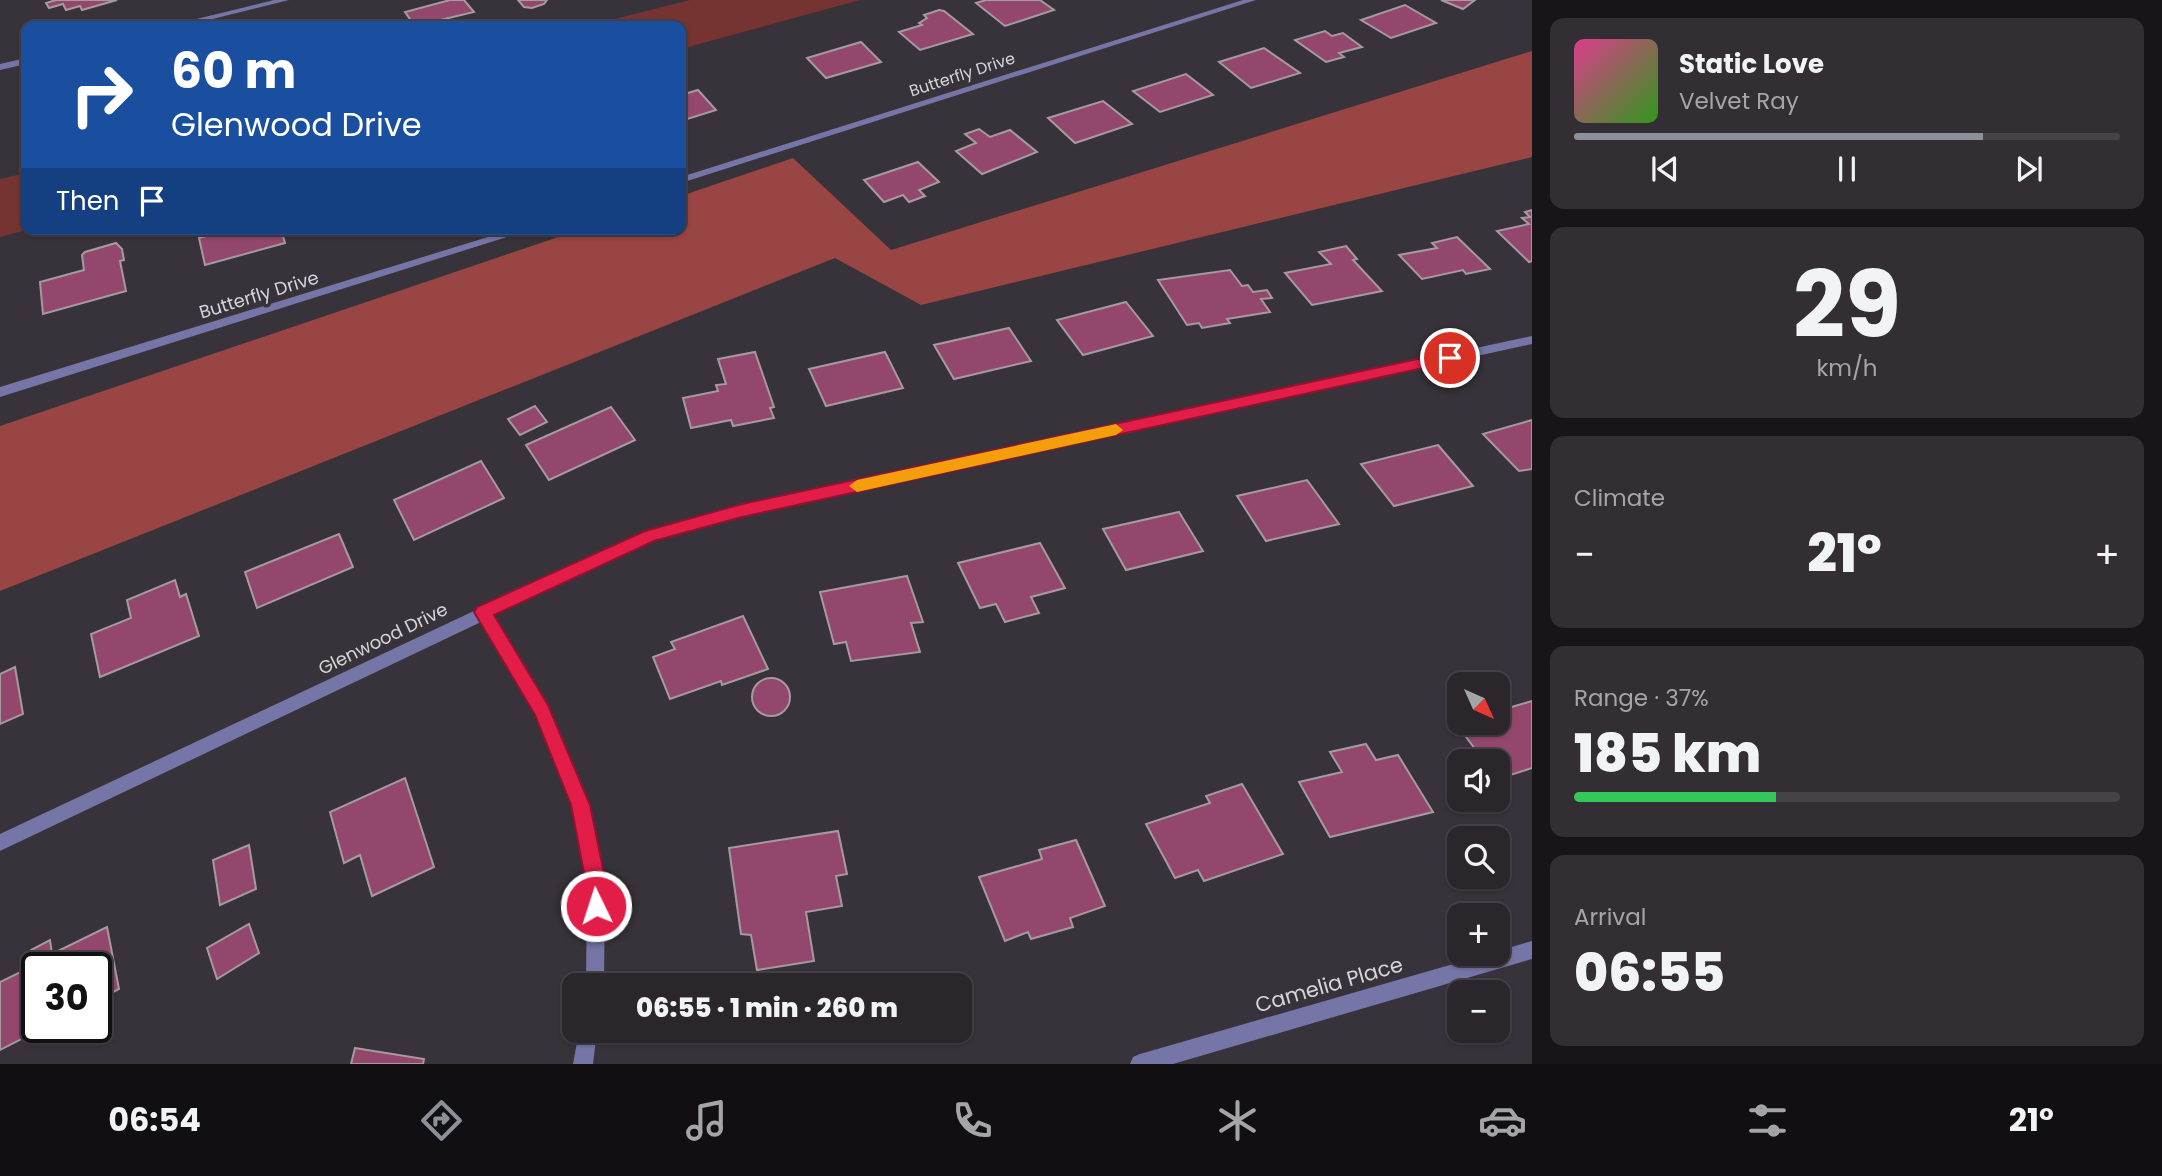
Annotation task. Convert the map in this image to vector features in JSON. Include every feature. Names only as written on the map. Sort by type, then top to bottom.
[{"type":"street","points":[[188,21],[222,10],[285,0]]},
{"type":"street","name":"Butterfly Drive","points":[[686,178],[1252,0]]},
{"type":"street","points":[[0,67],[21,62]]},
{"type":"street","name":"Butterfly Drive","points":[[0,392],[508,235]]},
{"type":"street","name":"Glenwood Drive","points":[[0,843],[650,535],[742,511],[1532,340]]},
{"type":"street","points":[[483,612],[542,711],[580,805],[596,883],[595,973]]},
{"type":"street","name":"Camelia Place","points":[[1140,1064],[1532,950]]},
{"type":"street","points":[[583,1064],[586,1043]]},
{"type":"shaded area","points":[[690,0],[860,0],[686,48],[686,21],[607,21]]},
{"type":"shaded area","points":[[1532,51],[1532,157],[921,305],[835,258],[0,591],[0,426],[564,235],[686,235],[686,194],[793,158],[891,250]]},
{"type":"shaded area","points":[[21,174],[21,231],[0,237],[0,179]]},
{"type":"building","points":[[56,0],[117,0],[82,10],[80,6],[66,10],[63,4],[49,8],[46,3]]},
{"type":"building","points":[[450,0],[464,0],[474,12],[436,21],[411,21],[405,12]]},
{"type":"building","points":[[518,0],[547,0],[544,4],[532,8],[524,7]]},
{"type":"building","points":[[986,0],[1040,0],[1054,10],[1005,26],[976,3]]},
{"type":"building","points":[[1441,0],[1475,0],[1463,9]]},
{"type":"building","points":[[1405,5],[1436,23],[1391,38],[1361,20]]},
{"type":"building","points":[[939,10],[973,34],[920,50],[899,32],[922,25],[919,23],[927,18],[924,15]]},
{"type":"building","points":[[1325,31],[1332,36],[1343,33],[1362,47],[1339,53],[1344,57],[1326,62],[1295,40]]},
{"type":"building","points":[[861,42],[881,62],[826,78],[807,58]]},
{"type":"building","points":[[1264,48],[1300,73],[1251,88],[1219,62]]},
{"type":"building","points":[[1186,74],[1213,95],[1160,112],[1133,91]]},
{"type":"building","points":[[698,90],[716,110],[686,119],[686,94]]},
{"type":"building","points":[[1103,101],[1132,124],[1075,143],[1048,118]]},
{"type":"building","points":[[979,129],[990,137],[1010,130],[1037,152],[982,174],[956,151],[976,143],[965,134]]},
{"type":"building","points":[[918,162],[939,182],[919,190],[925,196],[909,202],[903,195],[884,202],[864,180]]},
{"type":"building","points":[[1532,210],[1532,261],[1529,262],[1497,231],[1529,224],[1522,218],[1530,217],[1525,212]]},
{"type":"building","points":[[210,235],[283,235],[285,243],[205,265],[199,238]]},
{"type":"building","points":[[1457,237],[1490,269],[1466,274],[1463,270],[1422,279],[1399,255],[1437,248],[1432,243]]},
{"type":"building","points":[[116,243],[122,249],[124,260],[120,261],[126,291],[43,314],[40,282],[84,270],[82,255],[85,252]]},
{"type":"building","points":[[1346,246],[1357,259],[1353,260],[1382,291],[1312,305],[1285,273],[1331,264],[1319,252]]},
{"type":"building","points":[[1230,270],[1242,286],[1248,285],[1253,292],[1267,290],[1272,298],[1261,299],[1270,312],[1227,319],[1230,323],[1202,328],[1199,323],[1187,325],[1158,280]]},
{"type":"building","points":[[1126,302],[1153,336],[1083,355],[1057,320]]},
{"type":"building","points":[[1009,328],[1031,361],[954,379],[934,345]]},
{"type":"building","points":[[755,352],[774,407],[770,408],[774,418],[733,426],[731,420],[691,428],[683,398],[718,391],[716,385],[726,384],[718,359]]},
{"type":"building","points":[[885,352],[903,388],[826,406],[809,369]]},
{"type":"building","points":[[535,406],[547,422],[520,435],[508,419]]},
{"type":"building","points":[[611,407],[635,440],[549,480],[526,445]]},
{"type":"building","points":[[1532,420],[1532,469],[1519,471],[1483,434]]},
{"type":"building","points":[[1438,445],[1473,486],[1394,506],[1361,464]]},
{"type":"building","points":[[481,461],[504,498],[414,540],[394,500]]},
{"type":"building","points":[[1307,480],[1339,524],[1266,541],[1237,496]]},
{"type":"building","points":[[1179,512],[1203,551],[1126,570],[1103,529]]},
{"type":"building","points":[[339,534],[353,567],[257,608],[245,572]]},
{"type":"building","points":[[1040,543],[1065,588],[1031,597],[1039,613],[1005,622],[996,604],[980,608],[958,563]]},
{"type":"building","points":[[907,576],[923,622],[911,623],[920,652],[851,661],[846,642],[834,644],[820,592]]},
{"type":"building","points":[[175,580],[180,597],[186,594],[199,636],[100,677],[91,634],[131,618],[127,600]]},
{"type":"building","points":[[743,616],[768,669],[722,685],[721,681],[670,699],[653,657],[675,649],[671,642]]},
{"type":"building","points":[[15,667],[23,714],[0,724],[0,674]]},
{"type":"building","points":[[771,678],[785,683],[790,697],[785,711],[771,716],[757,711],[752,697],[757,683]]},
{"type":"building","points":[[1532,701],[1532,768],[1510,775],[1510,749],[1475,749],[1465,735],[1510,735],[1510,707]]},
{"type":"building","points":[[1366,744],[1376,760],[1398,755],[1433,812],[1330,837],[1299,782],[1342,772],[1330,752]]},
{"type":"building","points":[[405,778],[434,867],[372,896],[360,855],[344,863],[330,812]]},
{"type":"building","points":[[1242,784],[1283,854],[1204,881],[1198,870],[1175,878],[1146,824],[1210,803],[1206,796]]},
{"type":"building","points":[[838,831],[847,874],[836,876],[842,906],[806,912],[814,961],[757,970],[751,935],[741,934],[729,848]]},
{"type":"building","points":[[1076,840],[1105,906],[1070,918],[1073,927],[1031,939],[1028,932],[1005,941],[979,877],[1042,859],[1039,850]]},
{"type":"building","points":[[249,845],[256,889],[220,905],[213,860]]},
{"type":"building","points":[[249,924],[259,953],[217,979],[207,948]]},
{"type":"building","points":[[107,927],[112,952],[56,952]]},
{"type":"building","points":[[50,940],[52,952],[31,952],[31,950]]},
{"type":"building","points":[[112,953],[119,989],[112,993]]},
{"type":"building","points":[[21,972],[21,1039],[0,1050],[0,982]]},
{"type":"building","points":[[355,1048],[424,1059],[423,1064],[351,1064]]},
{"type":"slow traffic","points":[[857,486],[1116,430]]},
{"type":"route","points":[[596,906],[596,883],[580,805],[542,711],[483,612],[650,535],[742,511],[1450,358]]}]
